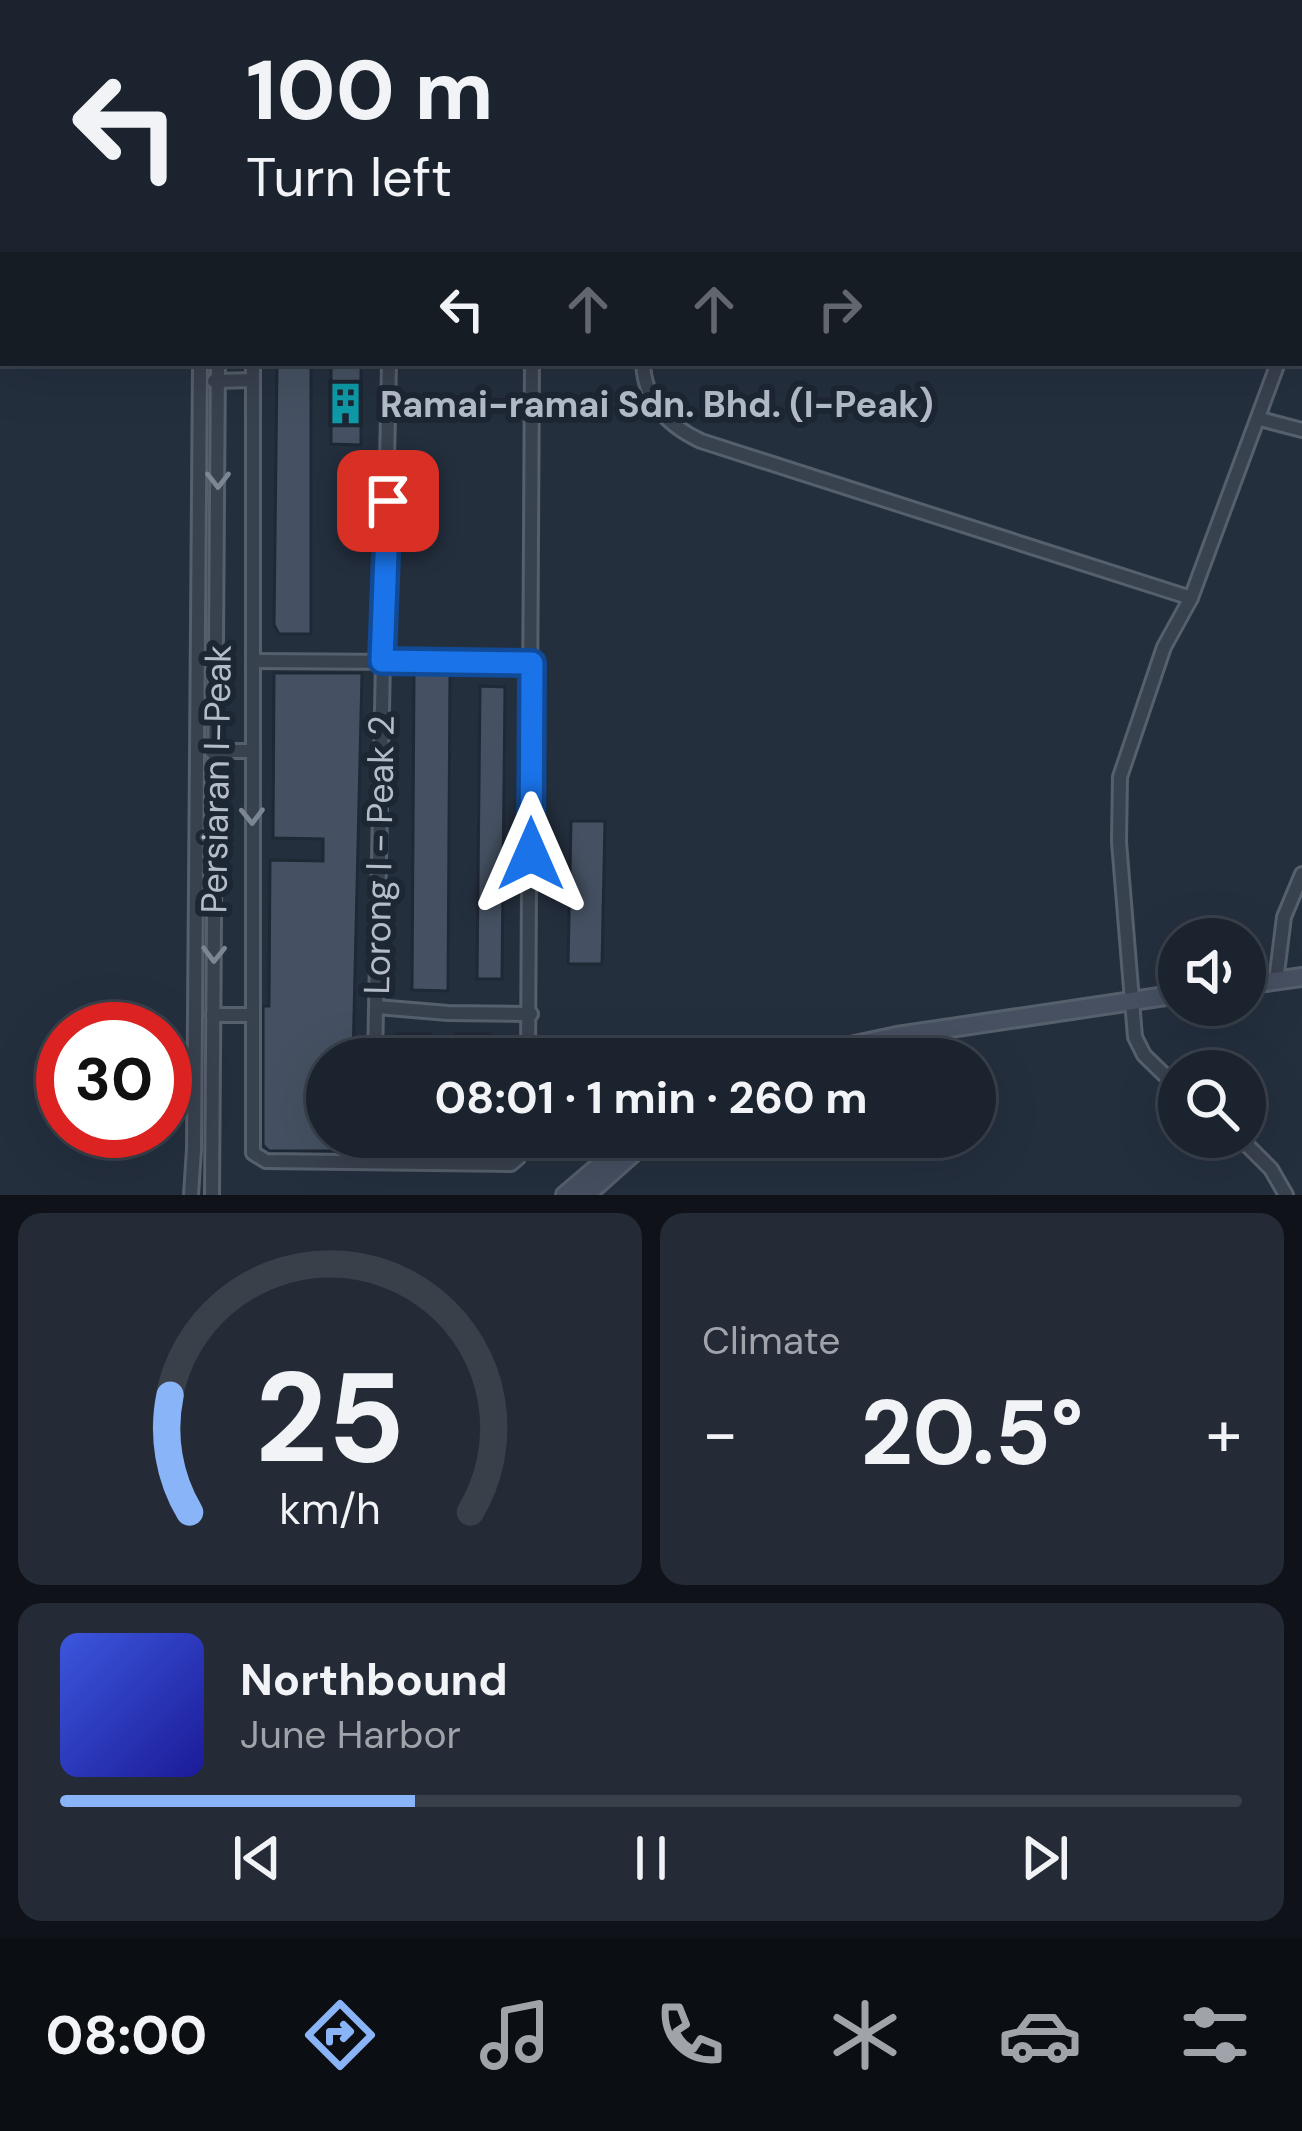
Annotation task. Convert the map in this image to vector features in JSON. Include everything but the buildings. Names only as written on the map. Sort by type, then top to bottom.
[{"type":"main road","points":[[1266,982],[1302,977]]},
{"type":"main road","points":[[888,1038],[1158,997]]},
{"type":"main road","points":[[565,1195],[608,1158]]},
{"type":"main road","points":[[586,1195],[627,1158]]},
{"type":"street","points":[[190,1195],[200,366]]},
{"type":"street","name":"Persiaran I-Peak","points":[[212,1195],[218,366]]},
{"type":"street","points":[[254,366],[250,1142],[257,1158],[278,1161],[511,1164],[518,1158]]},
{"type":"street","name":"Lorong I - Peak 2","points":[[376,1038],[389,366]]},
{"type":"street","points":[[529,1038],[532,366]]},
{"type":"street","points":[[643,366],[657,409],[667,422],[701,441],[1191,598]]},
{"type":"street","points":[[1158,1069],[1135,1037],[1119,842],[1120,777],[1164,647],[1191,598],[1277,366]]},
{"type":"street","points":[[200,381],[254,380]]},
{"type":"street","points":[[1260,419],[1302,430]]},
{"type":"street","points":[[253,661],[532,663]]},
{"type":"street","points":[[198,751],[252,751]]},
{"type":"street","points":[[1276,981],[1284,917],[1302,874]]},
{"type":"street","points":[[377,1007],[530,1014]]},
{"type":"street","points":[[213,1015],[250,1015]]},
{"type":"street","points":[[370,1158],[370,1162]]},
{"type":"street","points":[[1260,1158],[1286,1195]]},
{"type":"place","name":"Ramai-ramai Sdn. Bhd. (I-Peak)","points":[[346,404]]},
{"type":"route","points":[[388,501],[382,661],[532,663],[531,854]]}]
